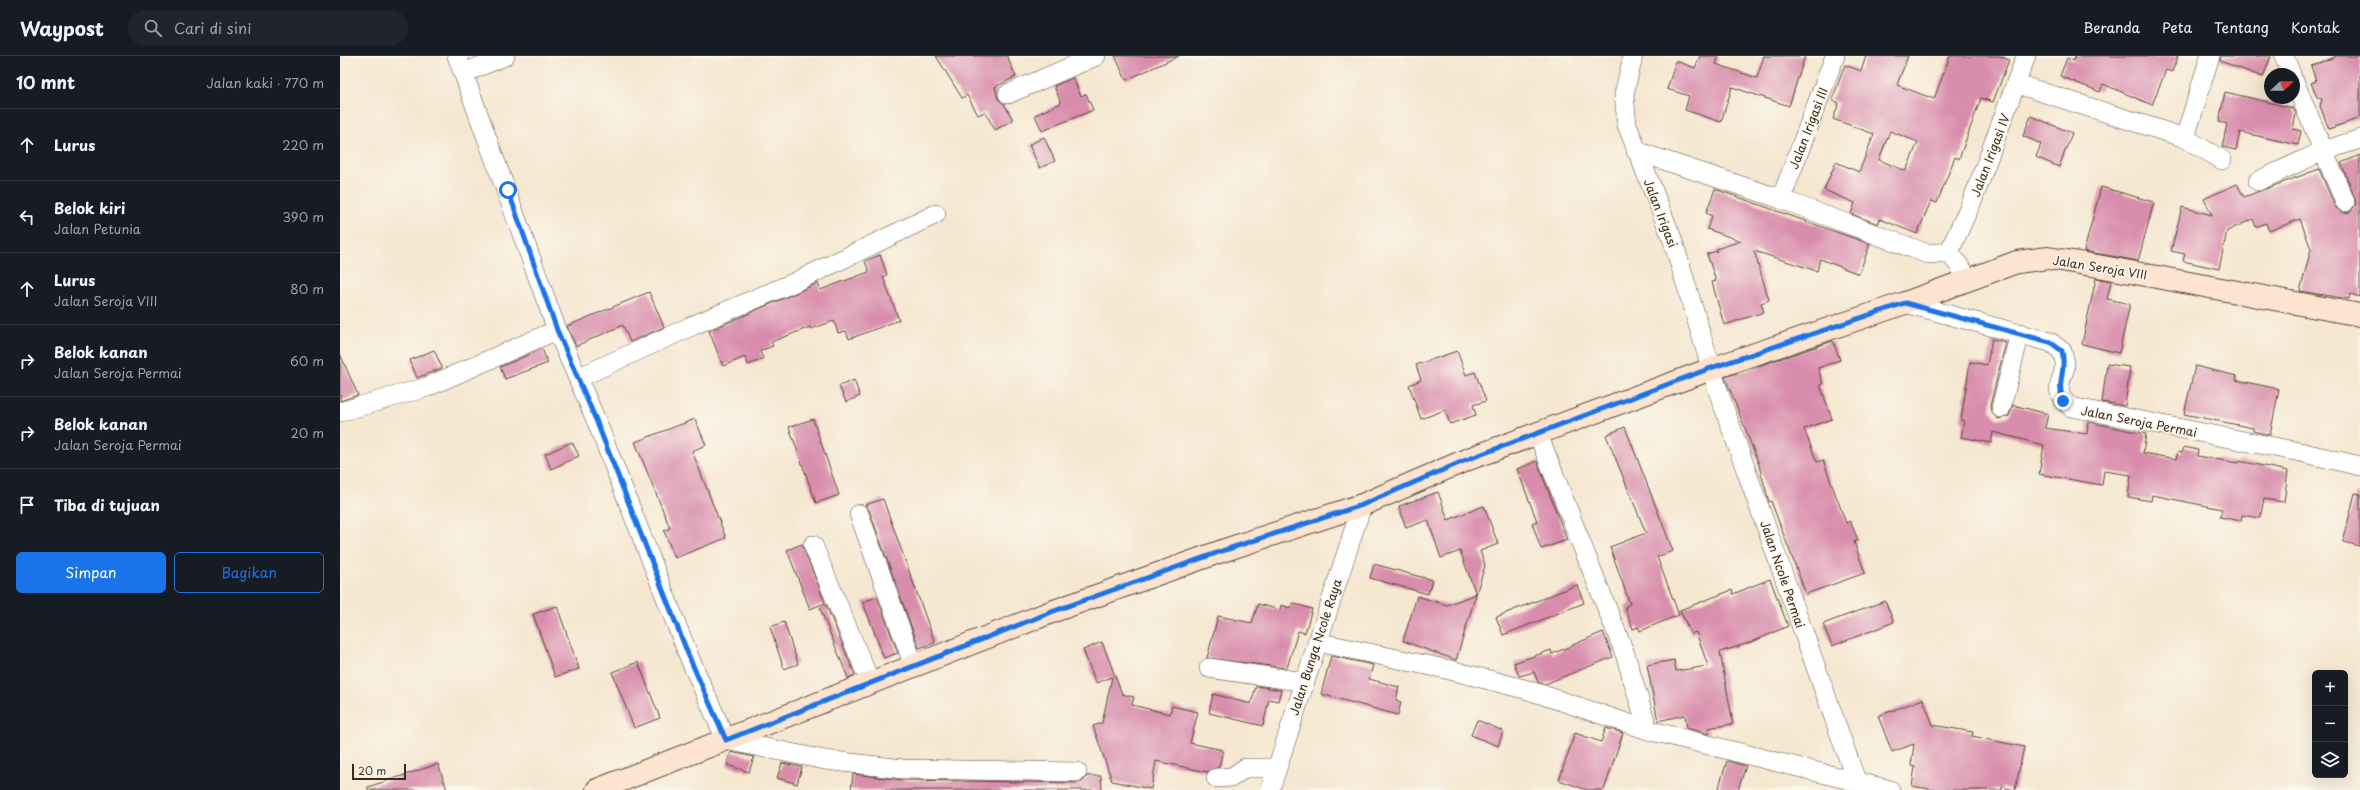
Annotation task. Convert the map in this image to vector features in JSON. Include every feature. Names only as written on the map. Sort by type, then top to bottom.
[{"type":"street","points":[[505,56],[461,65],[557,330],[578,378],[687,652],[726,740],[825,760],[903,768],[1077,772]]},
{"type":"street","points":[[1008,94],[1096,56]]},
{"type":"street","name":"Jalan Irigasi","points":[[1633,56],[1624,94],[1627,125],[1636,152],[1673,241],[1711,368]]},
{"type":"street","name":"Jalan Irigasi III","points":[[1781,199],[1835,56]]},
{"type":"street","name":"Jalan Irigasi IV","points":[[1950,252],[1973,199],[2017,84],[2026,56]]},
{"type":"street","points":[[2185,138],[2210,56]]},
{"type":"street","points":[[2284,56],[2289,68]]},
{"type":"street","points":[[2017,84],[2185,138],[2222,160]]},
{"type":"street","points":[[2300,95],[2345,202]]},
{"type":"street","points":[[2258,182],[2323,151],[2360,139]]},
{"type":"street","points":[[1636,152],[1781,199],[1928,254],[1950,252],[1968,279]]},
{"type":"street","points":[[578,378],[694,324],[793,284],[936,214]]},
{"type":"street","name":"Jalan Seroja VIII","points":[[597,790],[870,682],[1076,603],[1222,551],[1362,505],[1466,460],[1711,368],[1905,303],[2017,262],[2048,258],[2360,315]]},
{"type":"street","name":"Jalan Seroja Permai","points":[[1905,303],[2050,342],[2062,351],[2065,365],[2059,388],[2063,401],[2070,408],[2300,452],[2360,466]]},
{"type":"street","points":[[340,412],[427,387],[557,330]]},
{"type":"street","points":[[2001,408],[2020,333]]},
{"type":"street","name":"Jalan Ncole Permai","points":[[1711,368],[1856,780]]},
{"type":"street","points":[[1538,434],[1625,654],[1648,730]]},
{"type":"street","name":"Jalan Bunga Ncole Raya","points":[[1270,790],[1362,505]]},
{"type":"street","points":[[859,514],[914,666]]},
{"type":"street","points":[[813,545],[870,682]]},
{"type":"street","points":[[1317,642],[1450,670],[1528,690],[1648,730],[1856,780],[1890,790]]},
{"type":"street","points":[[1209,668],[1304,682]]},
{"type":"street","points":[[1216,778],[1232,778],[1245,768],[1276,768]]},
{"type":"building","points":[[936,56],[1007,56],[1016,77],[995,87],[998,99],[1004,104],[1013,120],[995,130],[985,112],[978,115],[967,95],[962,98]]},
{"type":"building","points":[[1115,56],[1179,56],[1126,80]]},
{"type":"building","points":[[1700,56],[1719,56],[1716,64],[1757,78],[1764,56],[1805,56],[1789,106],[1732,87],[1721,122],[1685,110],[1689,96],[1667,89],[1676,61],[1695,68]]},
{"type":"building","points":[[1866,56],[1908,56],[1897,85],[1934,99],[1950,56],[2000,56],[2009,60],[1993,102],[1981,98],[1959,159],[1955,157],[1937,203],[1931,201],[1917,234],[1880,219],[1878,224],[1851,214],[1855,203],[1824,190],[1836,162],[1859,172],[1874,134],[1833,119],[1839,103],[1832,100],[1845,65],[1861,71]],"holes":[[[1890,131],[1918,142],[1906,171],[1879,160]]]},
{"type":"building","points":[[2075,56],[2178,56],[2172,72],[2166,70],[2152,105],[2103,84],[2100,92],[2060,76],[2067,58],[2074,61]]},
{"type":"building","points":[[2221,56],[2271,56],[2266,68],[2264,68],[2263,77],[2220,61]]},
{"type":"building","points":[[2337,56],[2360,56],[2360,118],[2329,129],[2320,106],[2322,99],[2317,97],[2311,83],[2316,81],[2311,66]]},
{"type":"building","points":[[1073,78],[1081,96],[1086,94],[1093,110],[1042,131],[1035,115],[1061,103],[1054,86]]},
{"type":"building","points":[[2225,92],[2264,101],[2264,104],[2276,104],[2293,108],[2296,114],[2293,129],[2301,131],[2298,145],[2240,132],[2236,150],[2222,147],[2227,124],[2219,122]]},
{"type":"building","points":[[2031,116],[2072,133],[2059,167],[2036,157],[2041,144],[2023,136]]},
{"type":"building","points":[[1044,137],[1055,161],[1040,168],[1029,145]]},
{"type":"building","points":[[2360,155],[2360,297],[2350,294],[2349,299],[2300,291],[2311,249],[2300,219],[2269,231],[2266,223],[2256,227],[2253,219],[2227,231],[2219,269],[2183,261],[2185,254],[2171,251],[2182,207],[2212,215],[2204,199],[2237,184],[2244,197],[2319,169],[2335,207],[2343,213],[2350,212],[2356,204],[2355,198],[2341,163]]},
{"type":"building","points":[[2101,187],[2154,202],[2138,261],[2084,251]]},
{"type":"building","points":[[1715,189],[1870,244],[1859,274],[1820,259],[1817,271],[1754,251],[1769,300],[1761,303],[1764,312],[1724,325],[1712,282],[1716,281],[1707,254],[1717,251],[1716,249],[1741,241],[1707,229],[1712,216],[1706,213]]},
{"type":"building","points":[[880,255],[887,275],[883,277],[899,320],[849,339],[846,331],[838,333],[834,321],[811,329],[810,327],[771,342],[773,346],[760,351],[763,359],[748,365],[745,357],[723,366],[709,331],[818,283],[820,290],[869,272],[865,261]]},
{"type":"building","points":[[2096,278],[2111,281],[2107,299],[2130,304],[2119,353],[2082,344]]},
{"type":"building","points":[[649,292],[664,327],[630,342],[623,325],[576,346],[567,326]]},
{"type":"building","points":[[1992,339],[2006,342],[1990,406],[1991,411],[1998,419],[2009,416],[2013,405],[2048,414],[2045,428],[2087,434],[2088,422],[2146,434],[2143,453],[2176,459],[2178,452],[2182,453],[2184,447],[2198,450],[2197,456],[2238,463],[2239,461],[2288,471],[2284,502],[2264,499],[2260,518],[2242,515],[2241,521],[2220,517],[2222,509],[2152,495],[2151,501],[2128,497],[2131,475],[2104,471],[2102,485],[2039,474],[2044,445],[1993,432],[1991,443],[1961,437],[1964,421],[1961,420],[1970,362],[1987,365]]},
{"type":"building","points":[[1833,341],[1840,360],[1818,368],[1823,384],[1820,385],[1832,419],[1804,429],[1817,462],[1823,460],[1846,523],[1850,521],[1858,540],[1854,542],[1865,573],[1806,594],[1771,501],[1769,502],[1758,462],[1725,377]]},
{"type":"building","points":[[542,349],[548,363],[505,379],[500,367]]},
{"type":"building","points":[[434,350],[442,368],[417,378],[410,360]]},
{"type":"building","points":[[1457,351],[1466,375],[1475,372],[1486,401],[1473,405],[1476,415],[1450,424],[1445,410],[1421,419],[1409,385],[1421,380],[1416,365]]},
{"type":"building","points":[[340,354],[358,395],[340,401]]},
{"type":"building","points":[[2107,364],[2130,367],[2125,406],[2102,402]]},
{"type":"building","points":[[2195,366],[2237,376],[2236,380],[2279,389],[2270,435],[2253,431],[2253,428],[2184,414]]},
{"type":"building","points":[[854,380],[860,396],[846,402],[839,386]]},
{"type":"building","points":[[695,419],[706,445],[692,451],[726,538],[675,558],[664,531],[670,528],[635,442]]},
{"type":"building","points":[[813,419],[839,495],[816,503],[789,427]]},
{"type":"building","points":[[1625,427],[1673,551],[1657,557],[1679,615],[1640,631],[1638,627],[1633,629],[1625,607],[1630,604],[1610,547],[1646,533],[1606,435]]},
{"type":"building","points":[[572,442],[579,456],[551,469],[545,454]]},
{"type":"building","points":[[1537,461],[1567,540],[1541,549],[1532,523],[1537,521],[1517,469]]},
{"type":"building","points":[[1438,492],[1448,520],[1484,506],[1498,544],[1480,551],[1485,565],[1456,660],[1403,641],[1417,596],[1447,605],[1476,594],[1460,551],[1441,558],[1428,520],[1406,528],[1399,506]]},
{"type":"building","points":[[2355,493],[2360,494],[2360,546],[2343,542]]},
{"type":"building","points":[[883,499],[935,643],[919,648],[869,510],[865,505]]},
{"type":"building","points":[[802,544],[825,603],[810,609],[787,550]]},
{"type":"building","points":[[1374,564],[1432,580],[1428,594],[1370,578]]},
{"type":"building","points":[[1770,579],[1788,626],[1752,642],[1720,652],[1733,724],[1708,728],[1709,734],[1687,728],[1685,715],[1658,721],[1647,665],[1674,660],[1676,671],[1708,666],[1696,632],[1691,634],[1680,610],[1732,590],[1733,594]]},
{"type":"building","points":[[1577,585],[1584,603],[1503,635],[1496,617]]},
{"type":"building","points":[[877,597],[898,653],[884,658],[863,602]]},
{"type":"building","points":[[1885,601],[1894,622],[1832,646],[1823,624]]},
{"type":"building","points":[[1292,603],[1312,609],[1305,633],[1298,631],[1287,668],[1207,658],[1218,616],[1252,623],[1258,604],[1280,610],[1281,605],[1290,608]]},
{"type":"building","points":[[826,605],[855,675],[848,678],[820,608]]},
{"type":"building","points":[[557,606],[579,669],[555,677],[533,614]]},
{"type":"building","points":[[784,622],[798,664],[784,669],[770,627]]},
{"type":"building","points":[[1603,632],[1613,657],[1545,684],[1538,682],[1534,672],[1519,676],[1514,663],[1551,650],[1552,654]]},
{"type":"building","points":[[1102,642],[1122,694],[1134,697],[1132,705],[1170,714],[1172,706],[1198,712],[1190,743],[1223,750],[1219,767],[1207,772],[1156,761],[1151,789],[1112,781],[1093,726],[1102,723],[1112,677],[1096,683],[1083,650]]},
{"type":"building","points":[[1331,656],[1373,665],[1369,679],[1399,687],[1396,700],[1401,702],[1398,715],[1321,694]]},
{"type":"building","points":[[638,662],[660,718],[634,728],[612,672]]},
{"type":"building","points":[[1256,686],[1281,690],[1278,701],[1269,699],[1263,726],[1209,713],[1213,694],[1251,704]]},
{"type":"building","points":[[1923,699],[1933,725],[1973,732],[1972,736],[2024,747],[2015,790],[2002,787],[2002,790],[1935,790],[1912,786],[1915,767],[1911,766],[1914,744],[1892,752],[1878,716]]},
{"type":"building","points":[[1477,720],[1503,731],[1498,746],[1471,735]]},
{"type":"building","points":[[1606,728],[1623,733],[1604,790],[1587,790],[1559,780],[1575,733],[1601,742]]},
{"type":"building","points":[[731,752],[754,757],[749,772],[727,765]]},
{"type":"building","points":[[1727,761],[1746,766],[1738,790],[1718,790]]},
{"type":"building","points":[[782,763],[802,767],[797,784],[777,778]]},
{"type":"building","points":[[438,764],[447,790],[368,790],[368,787]]},
{"type":"building","points":[[853,774],[903,780],[1077,783],[1083,781],[1087,776],[1101,776],[1102,790],[851,790]]},
{"type":"route","points":[[508,190],[557,330],[596,420],[690,659],[726,740],[870,682],[1054,611],[1222,551],[1362,505],[1466,460],[1711,368],[1905,303],[2050,342],[2062,351],[2065,365],[2059,388],[2063,401]]}]
